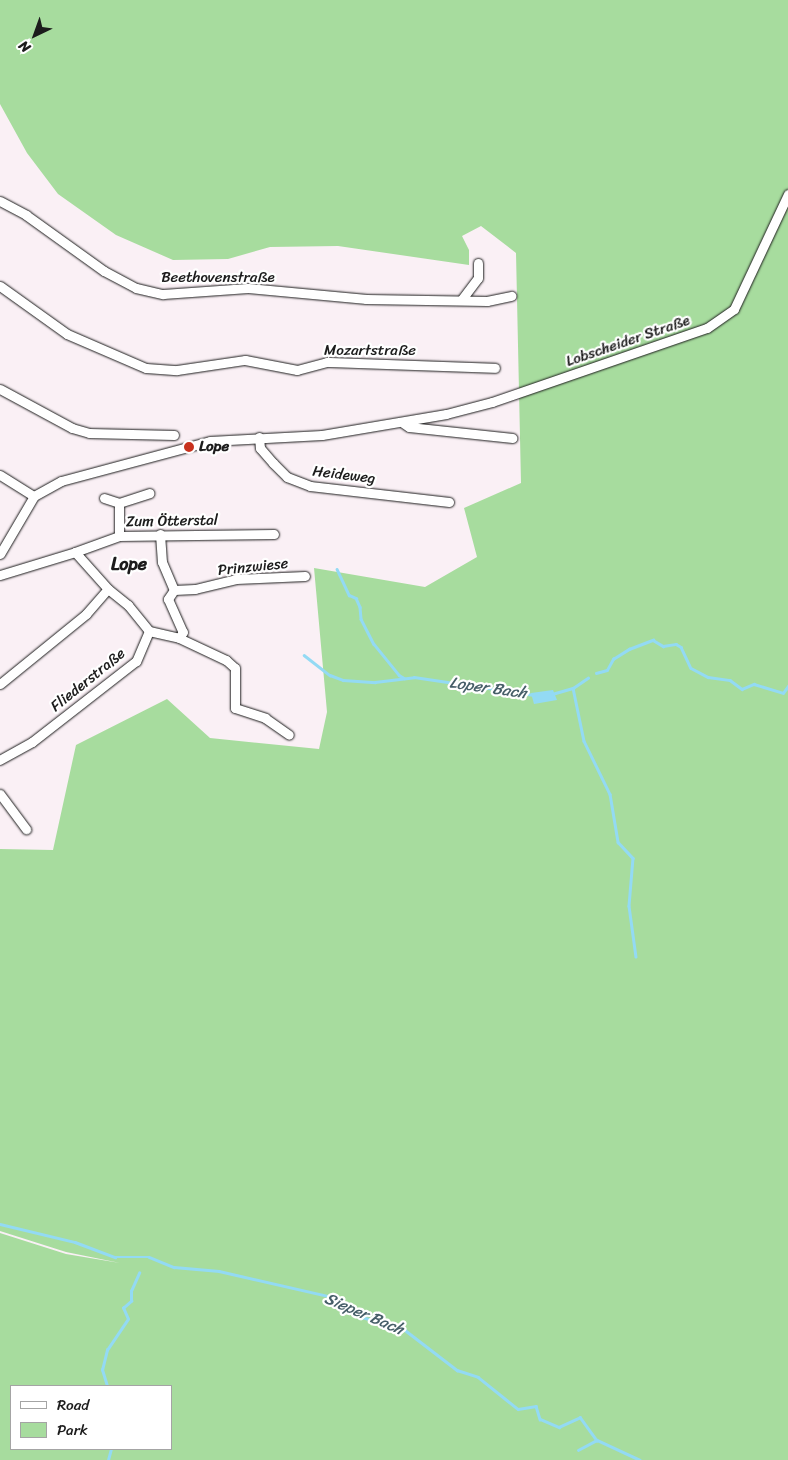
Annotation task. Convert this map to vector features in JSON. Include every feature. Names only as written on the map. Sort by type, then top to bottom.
[{"type":"street","name":"Lobscheider Straße","points":[[34,496],[61,481],[210,441],[322,435],[403,423],[492,402],[630,357],[707,328],[725,318],[734,310],[788,194]]},
{"type":"street","name":"Beethovenstraße","points":[[0,200],[26,215],[104,271],[136,288],[163,294],[248,288],[366,299],[462,299],[487,301],[511,296]]},
{"type":"street","points":[[462,299],[478,278],[478,263]]},
{"type":"street","name":"Mozartstraße","points":[[0,286],[67,334],[146,368],[177,370],[245,360],[296,370],[327,362],[495,368]]},
{"type":"street","points":[[0,389],[72,428],[89,433],[174,436]]},
{"type":"street","name":"Lobscheider Straße","points":[[403,423],[409,427],[512,438]]},
{"type":"street","name":"Heideweg","points":[[259,437],[260,448],[272,463],[287,477],[310,486],[449,502]]},
{"type":"street","points":[[0,475],[34,496],[0,554]]},
{"type":"street","points":[[104,498],[119,503],[149,493]]},
{"type":"street","points":[[119,503],[119,536]]},
{"type":"street","points":[[160,534],[162,562],[174,590],[168,599],[182,632],[179,638]]},
{"type":"street","name":"Zum Ötterstal","points":[[74,552],[119,536],[274,534]]},
{"type":"street","points":[[0,575],[74,552],[108,589],[128,604],[149,631],[179,638],[226,660],[235,668],[236,708],[265,718],[289,734]]},
{"type":"street","name":"Prinzwiese","points":[[174,590],[195,589],[236,580],[305,576]]},
{"type":"street","points":[[0,684],[86,614],[108,589]]},
{"type":"street","name":"Fliederstraße","points":[[0,760],[32,742],[136,661],[149,631]]},
{"type":"street","points":[[0,794],[26,829]]},
{"type":"green space","points":[[0,0],[788,0],[788,1460],[0,1460],[0,1233],[66,1254],[120,1263],[66,1252],[0,1231],[0,849],[53,850],[76,745],[167,699],[210,738],[319,749],[327,712],[314,568],[425,587],[477,557],[464,508],[521,483],[516,253],[481,226],[462,236],[469,250],[469,265],[338,246],[270,247],[228,259],[173,260],[116,235],[58,194],[27,153],[0,104]]},
{"type":"water","points":[[553,690],[557,700],[534,704],[531,693]]},
{"type":"waterway","points":[[337,569],[349,595],[356,598],[360,607],[361,619],[374,644],[399,675],[404,678]]},
{"type":"waterway","name":"Loper Bach","points":[[596,673],[607,670],[613,659],[629,649],[653,640],[663,646],[676,644],[681,647],[691,668],[708,677],[730,680],[742,689],[754,684],[783,693],[788,686]]},
{"type":"waterway","name":"Loper Bach","points":[[304,655],[330,675],[343,680],[375,682],[414,677],[534,695]]},
{"type":"waterway","name":"Loper Bach","points":[[552,694],[573,688],[588,678]]},
{"type":"waterway","points":[[573,688],[584,741],[610,794],[618,842],[633,858],[629,906],[636,957]]},
{"type":"waterway","name":"Sieper Bach","points":[[0,1224],[75,1242],[115,1257],[149,1257],[174,1267],[219,1271],[328,1296],[362,1317],[405,1330],[457,1370],[478,1377],[518,1409],[536,1406],[540,1419],[559,1427],[580,1417],[597,1440]]},
{"type":"waterway","points":[[107,1385],[102,1370],[107,1350],[128,1319],[123,1308],[131,1301],[131,1291],[139,1273]]},
{"type":"waterway","points":[[578,1450],[597,1440],[640,1460]]},
{"type":"waterway","points":[[108,1460],[111,1450]]},
{"type":"place","name":"Lope","points":[[189,447]]},
{"type":"district","name":"Lope","points":[[129,564]]}]
